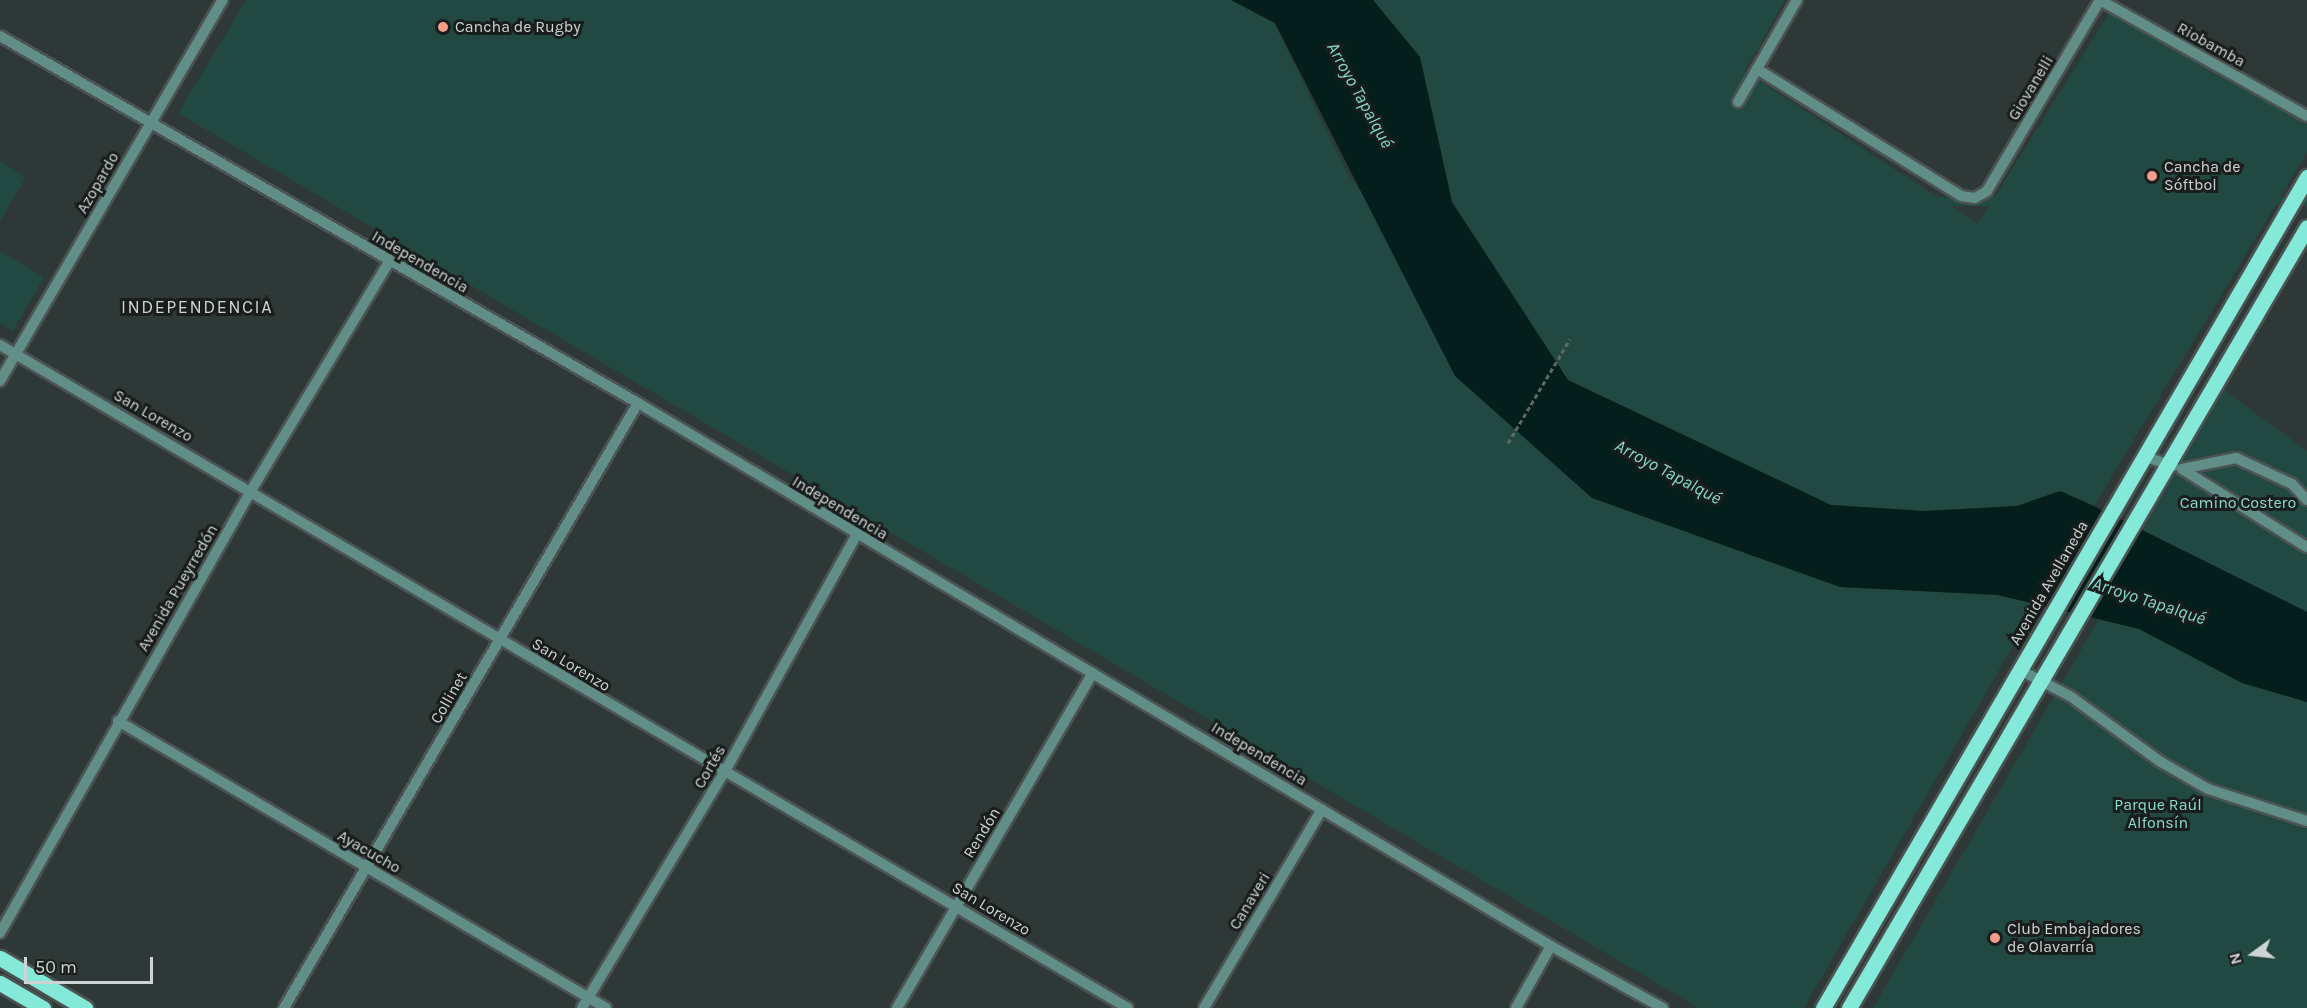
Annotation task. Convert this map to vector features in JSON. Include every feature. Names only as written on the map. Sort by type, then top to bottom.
[{"type":"main road","name":"Avenida Avellaneda","points":[[1823,1008],[2307,177]]},
{"type":"main road","points":[[1849,1008],[2144,505],[2175,466],[2307,227]]},
{"type":"main road","points":[[0,958],[85,1008]]},
{"type":"main road","points":[[0,983],[43,1008]]},
{"type":"street","name":"Azopardo","points":[[0,381],[223,0]]},
{"type":"street","points":[[1738,102],[1797,0]]},
{"type":"street","name":"Giovanelli","points":[[1757,69],[1961,196],[1975,198],[1987,191],[2100,0]]},
{"type":"street","name":"Riobamba","points":[[2100,0],[2307,116]]},
{"type":"street","name":"Independencia","points":[[0,36],[389,262],[638,403],[856,536],[1093,673],[1551,946],[1663,1008]]},
{"type":"street","name":"Avenida Pueyrredón","points":[[0,933],[118,721],[252,489],[389,262]]},
{"type":"street","name":"San Lorenzo","points":[[0,345],[252,489],[724,773],[956,905],[1128,1008]]},
{"type":"street","name":"Collinet","points":[[284,1008],[368,869],[638,403]]},
{"type":"street","points":[[2143,456],[2175,466],[2307,548]]},
{"type":"street","points":[[2175,466],[2236,458],[2292,484],[2307,500]]},
{"type":"street","name":"Cortés","points":[[582,1008],[724,773],[856,536]]},
{"type":"street","points":[[2020,669],[2208,789],[2307,821]]},
{"type":"street","name":"Rendón","points":[[897,1008],[1093,673]]},
{"type":"street","name":"Ayacucho","points":[[118,721],[606,1008]]},
{"type":"street","name":"Canaveri","points":[[1204,1008],[1322,809]]},
{"type":"street","points":[[1516,1008],[1551,946]]},
{"type":"path","points":[[1508,443],[1570,339]]},
{"type":"green space","points":[[246,0],[1231,0],[1274,23],[1348,174],[1569,475],[1592,498],[1840,587],[1998,595],[2037,604],[1804,1008],[1699,1008],[178,113]]},
{"type":"green space","points":[[1373,0],[1785,0],[1745,71],[1978,224],[2109,13],[2307,124],[2307,153],[2094,506],[2060,491],[2017,506],[1925,511],[1831,505],[1568,380],[1452,202],[1420,57]]},
{"type":"green space","points":[[0,161],[26,177],[0,221]]},
{"type":"green space","points":[[1367,197],[2307,197],[2307,206],[1367,206]]},
{"type":"green space","points":[[0,251],[44,277],[13,331],[0,323]]},
{"type":"green space","name":"Camino Costero","points":[[2224,390],[2307,451],[2307,612],[2142,531]]},
{"type":"green space","name":"Parque Raúl Alfonsín","points":[[2099,619],[2139,629],[2242,683],[2307,702],[2307,1008],[1873,1008]]},
{"type":"water","name":"Arroyo Tapalqué","points":[[1231,0],[1373,0],[1420,57],[1452,202],[1568,380],[1831,505],[1925,511],[2017,506],[2060,491],[2307,612],[2307,702],[2242,683],[2139,629],[1998,595],[1840,587],[1592,498],[1455,376],[1275,23]]},
{"type":"place","name":"Cancha de Rugby","points":[[443,27]]},
{"type":"place","name":"Cancha de Sóftbol","points":[[2152,176]]},
{"type":"place","name":"Club Embajadores de Olavarría","points":[[1995,938]]},
{"type":"district","name":"INDEPENDENCIA","points":[[197,307]]}]
